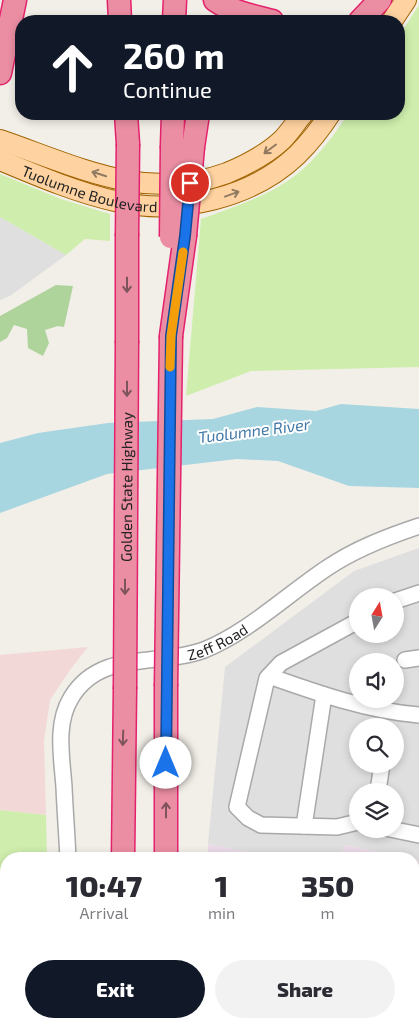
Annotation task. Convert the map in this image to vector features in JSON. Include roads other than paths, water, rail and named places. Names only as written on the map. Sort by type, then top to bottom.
[{"type":"highway","points":[[0,74],[15,0]]},
{"type":"highway","points":[[119,0],[120,15]]},
{"type":"highway","points":[[129,15],[130,0]]},
{"type":"highway","points":[[174,15],[175,0]]},
{"type":"highway","points":[[215,0],[224,7],[246,15]]},
{"type":"highway","points":[[366,15],[380,0]]},
{"type":"highway","name":"Golden State Highway","points":[[123,852],[127,120]]},
{"type":"highway","points":[[166,852],[166,686],[171,336],[182,147],[175,120]]},
{"type":"highway","points":[[182,147],[195,120]]},
{"type":"main road","points":[[371,15],[380,0]]},
{"type":"main road","points":[[396,15],[406,0]]},
{"type":"main road","name":"Tuolumne Boulevard","points":[[0,140],[104,176],[124,181],[149,185],[182,184],[213,178],[255,160],[282,140],[298,120]]},
{"type":"main road","name":"Tuolumne Boulevard","points":[[0,160],[42,177],[119,202],[148,206],[183,206],[199,204],[234,193],[266,178],[296,156],[325,120]]},
{"type":"street","name":"Zeff Road","points":[[68,852],[61,731],[62,718],[77,689],[95,674],[115,664],[202,651],[213,646],[242,629],[349,554],[374,542],[419,526]]},
{"type":"street","points":[[404,598],[419,593]]},
{"type":"street","points":[[349,625],[281,663],[267,678],[237,807],[248,818],[261,824],[337,827],[349,824]]},
{"type":"street","points":[[269,676],[385,718]]},
{"type":"street","points":[[304,826],[324,695]]},
{"type":"street","points":[[396,718],[419,715]]},
{"type":"street","points":[[404,832],[419,835]]},
{"type":"water","name":"Tuolumne River","points":[[341,404],[419,409],[419,488],[349,486],[278,461],[237,459],[107,474],[0,513],[0,443],[38,433],[108,423],[213,419],[257,407],[316,411]]}]
